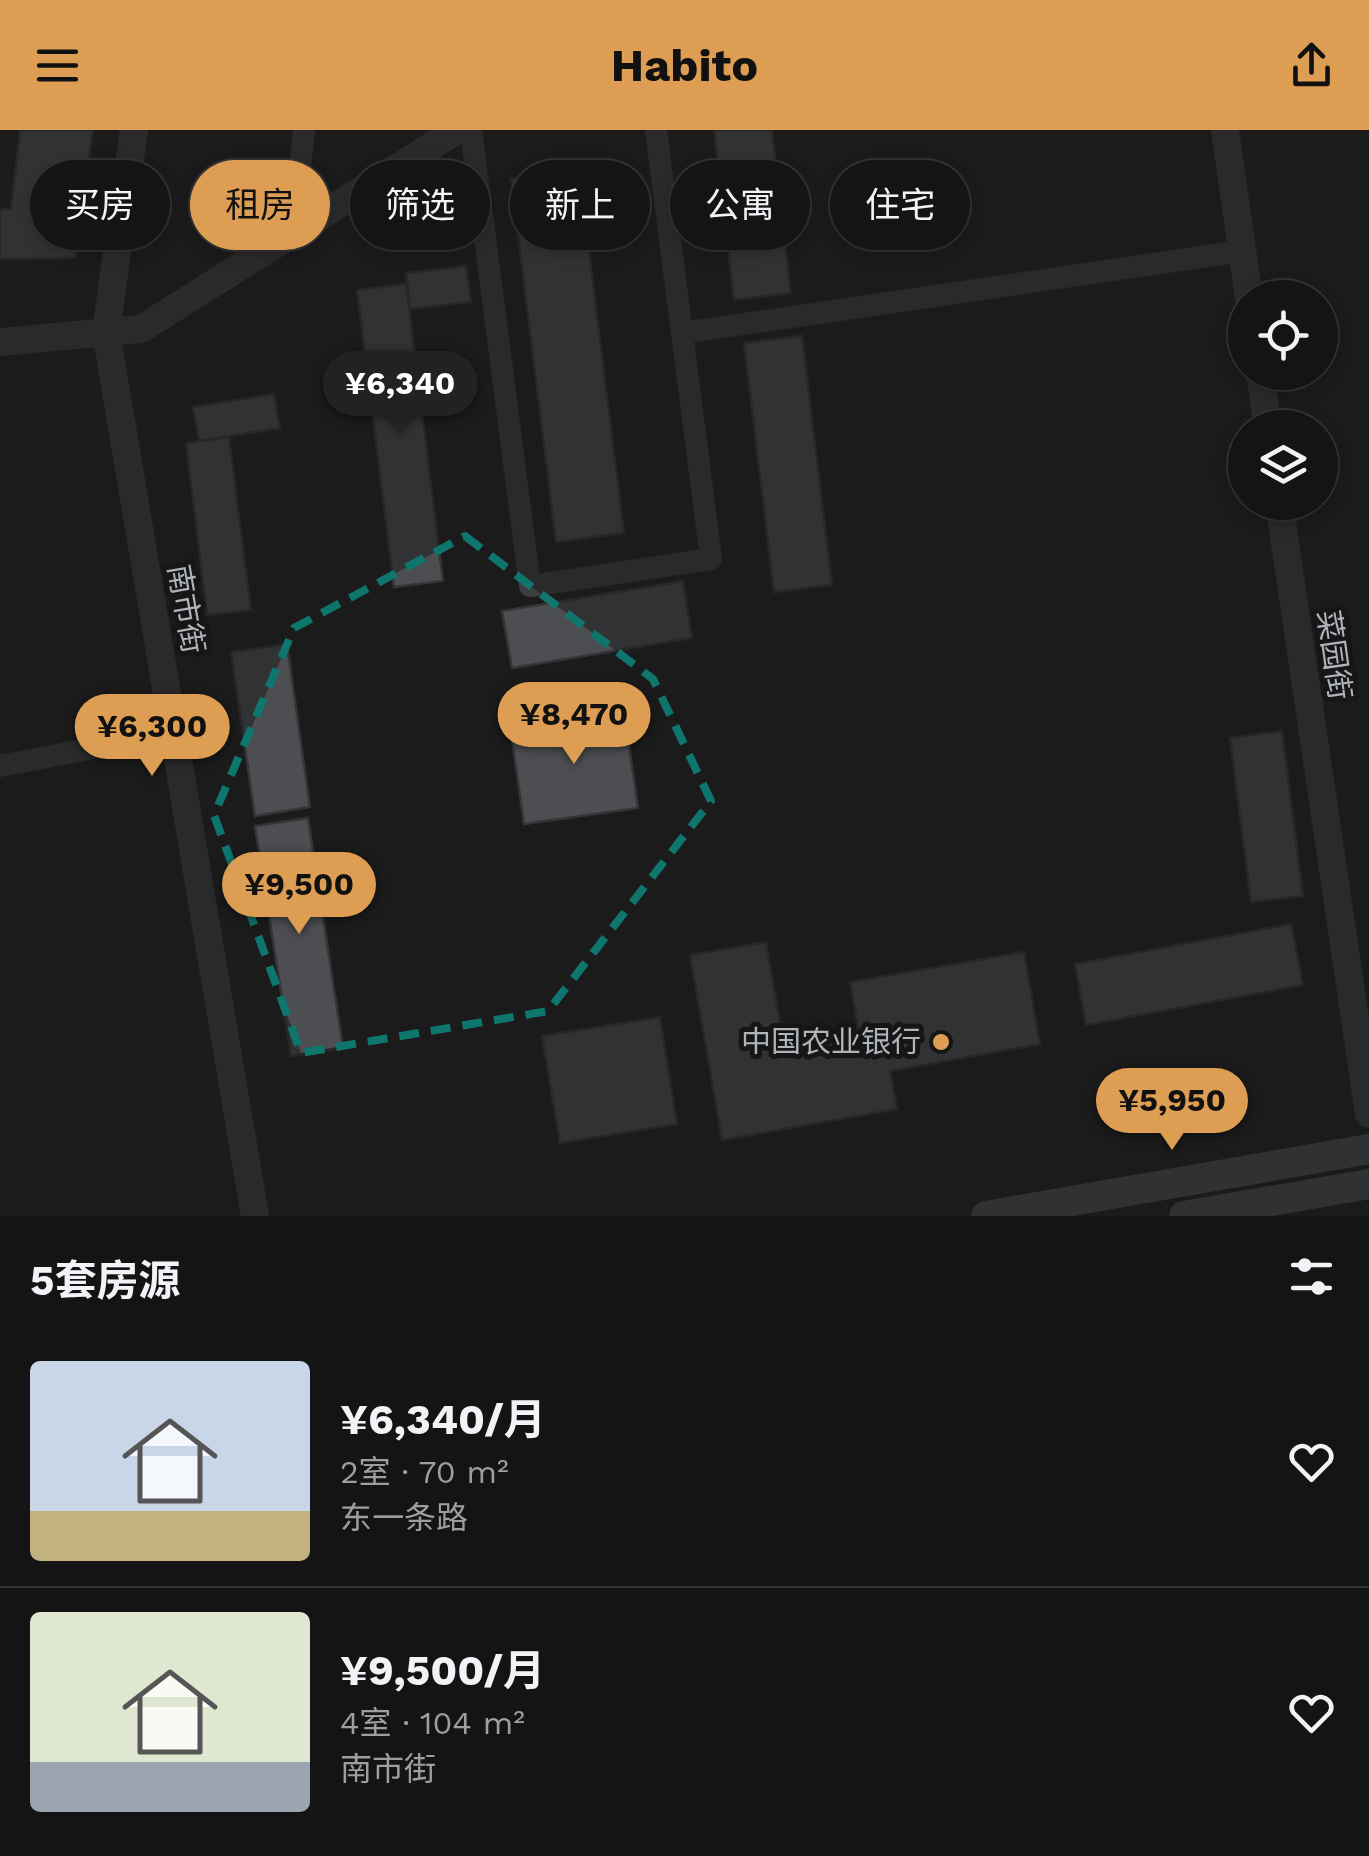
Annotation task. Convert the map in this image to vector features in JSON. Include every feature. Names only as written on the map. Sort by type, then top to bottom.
[{"type":"main road","points":[[986,1216],[1369,1148]]},
{"type":"main road","points":[[1184,1216],[1369,1184]]},
{"type":"street","name":"南市街","points":[[134,130],[106,332],[254,1216]]},
{"type":"street","points":[[301,160],[304,130]]},
{"type":"street","points":[[330,210],[457,130]]},
{"type":"street","points":[[471,130],[530,586],[711,559],[656,130]]},
{"type":"street","points":[[1225,130],[1246,280]]},
{"type":"street","points":[[0,342],[141,329],[266,250]]},
{"type":"street","points":[[682,333],[1242,251]]},
{"type":"street","name":"菜园街","points":[[1282,520],[1369,1114]]},
{"type":"street","points":[[0,766],[174,733]]},
{"type":"highlighted area","points":[[465,536],[653,679],[711,801],[548,1011],[301,1053],[214,815],[294,628]]},
{"type":"building","points":[[20,130],[93,130],[89,160],[30,160],[30,250],[76,250],[75,258],[0,259],[0,209],[11,209]]},
{"type":"building","points":[[714,130],[772,130],[775,160],[718,160]]},
{"type":"building","points":[[520,250],[589,250],[624,533],[556,542]]},
{"type":"building","points":[[728,250],[786,250],[791,293],[734,300]]},
{"type":"building","points":[[466,266],[471,302],[410,309],[406,273]]},
{"type":"building","points":[[406,284],[443,581],[394,587],[357,290]]},
{"type":"building","points":[[802,336],[832,585],[774,592],[744,343]]},
{"type":"building","points":[[274,394],[280,428],[199,441],[193,407]]},
{"type":"building","points":[[229,437],[251,610],[207,615],[186,443]]},
{"type":"building","points":[[683,581],[692,638],[512,668],[502,611]]},
{"type":"building","points":[[287,644],[310,807],[255,816],[231,652]]},
{"type":"building","points":[[624,710],[638,808],[524,824],[510,726]]},
{"type":"building","points":[[1282,731],[1303,896],[1251,902],[1230,738]]},
{"type":"building","points":[[308,818],[343,1048],[291,1056],[255,826]]},
{"type":"building","points":[[1291,924],[1303,985],[1086,1025],[1075,964]]},
{"type":"building","name":"中国农业银行","points":[[766,942],[785,1052],[860,1039],[850,982],[1024,952],[1040,1044],[890,1071],[897,1109],[722,1140],[690,955]]},
{"type":"building","points":[[660,1017],[677,1124],[560,1143],[542,1036]]},
{"type":"place","name":"中国农业银行","points":[[941,1042]]}]
